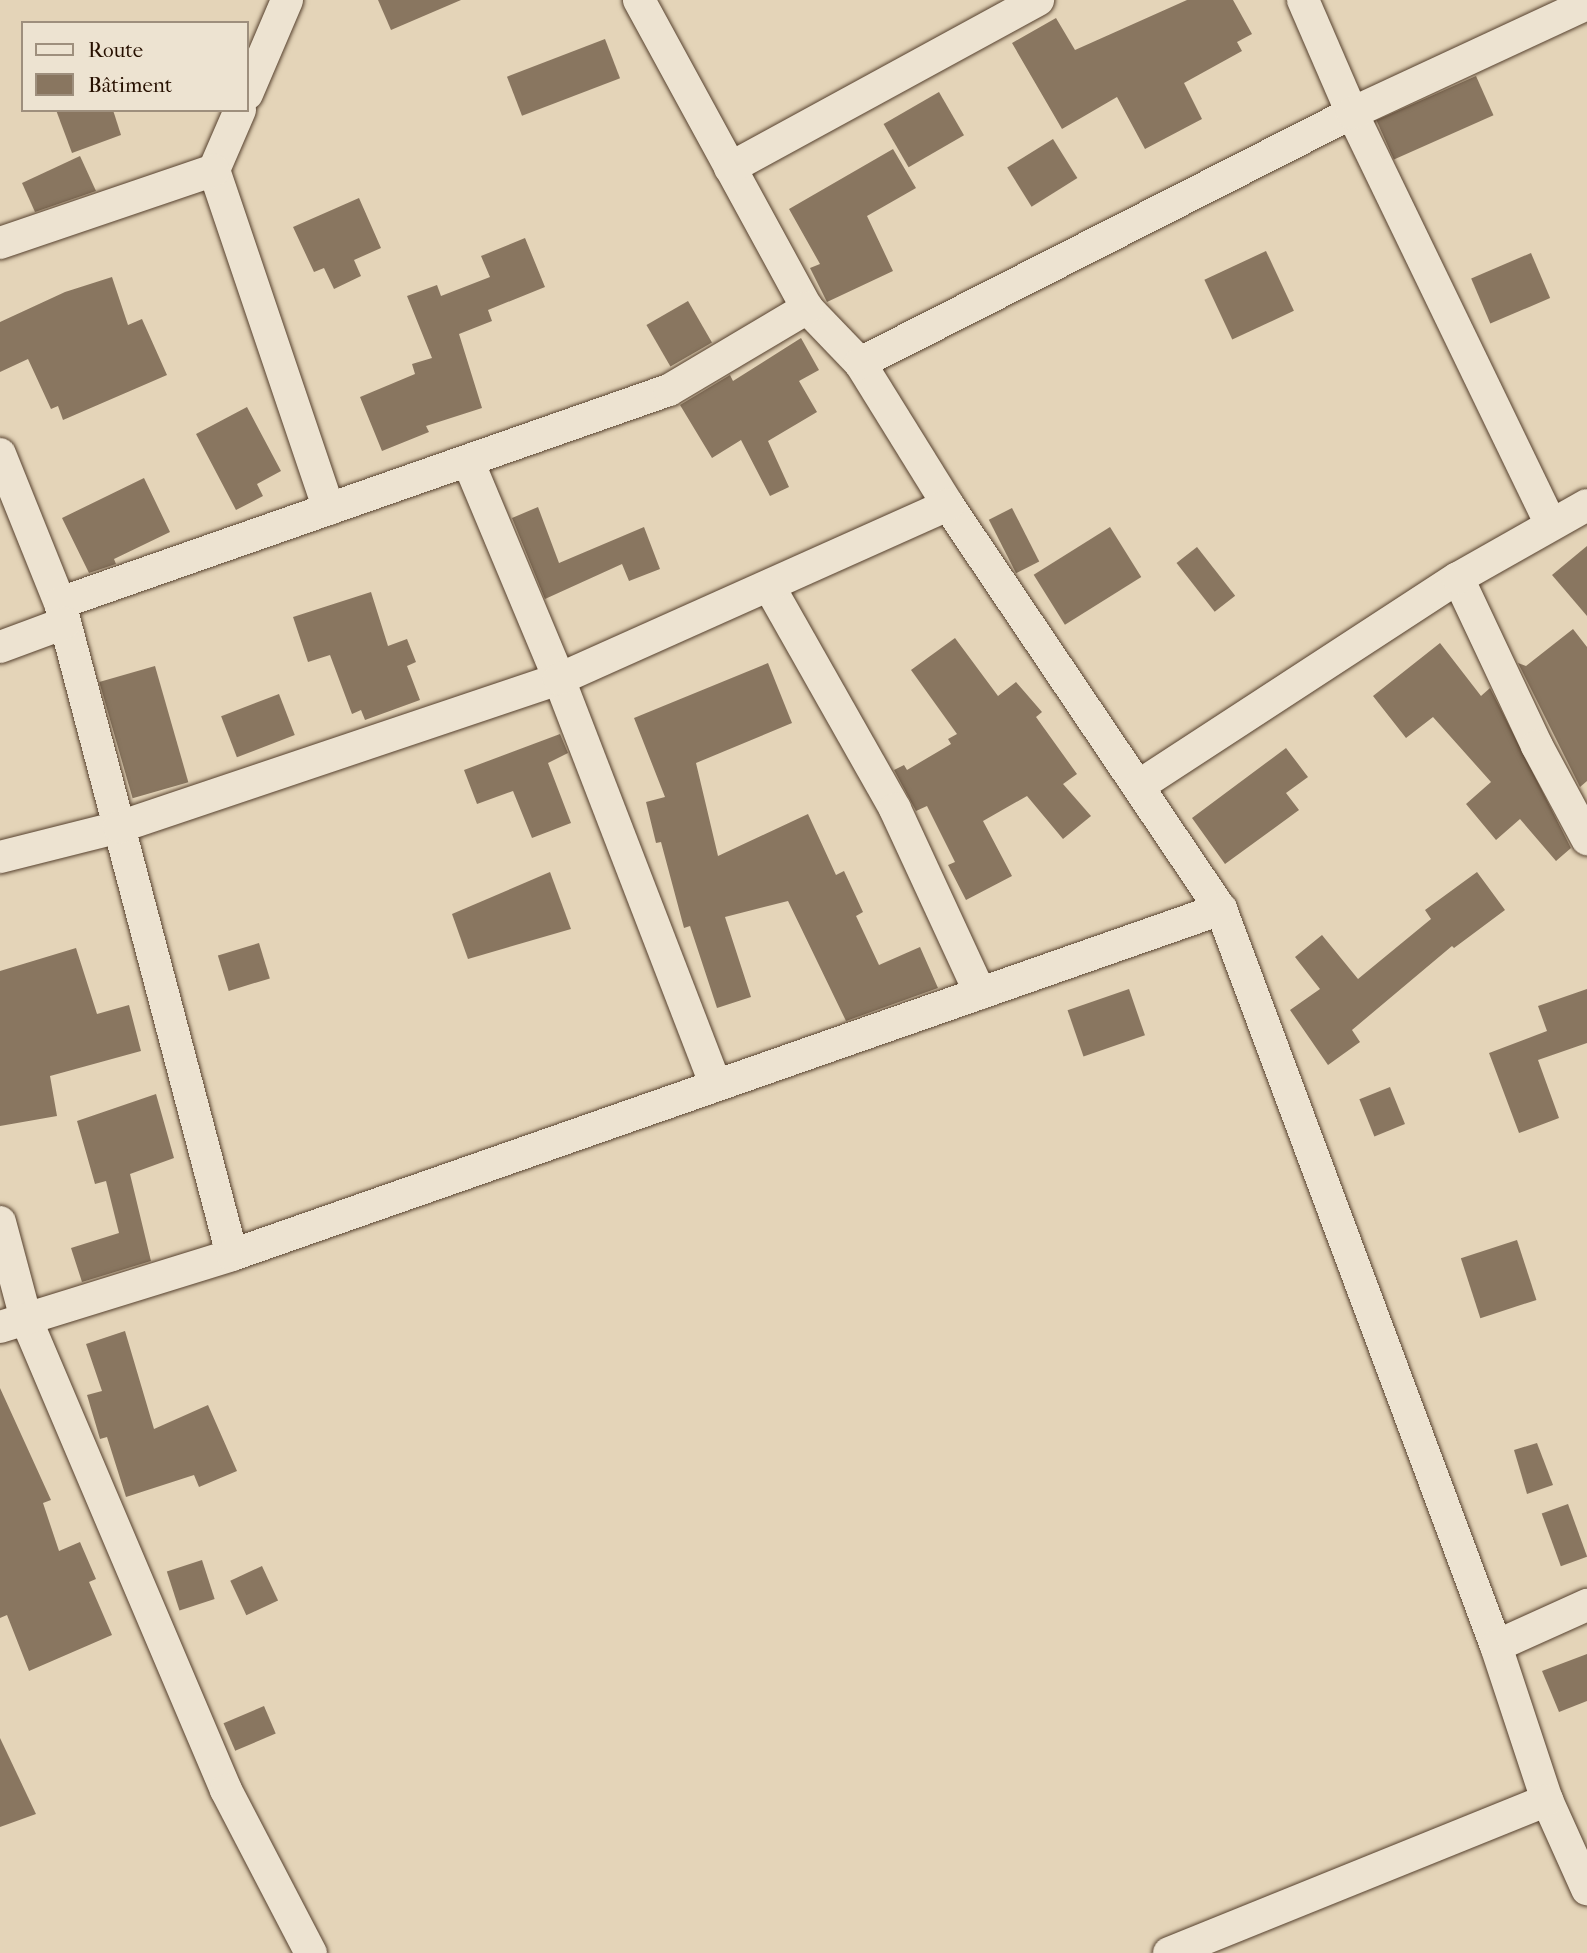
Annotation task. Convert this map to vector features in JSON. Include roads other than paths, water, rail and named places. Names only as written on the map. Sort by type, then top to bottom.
[{"type":"street","points":[[248,92],[287,0]]},
{"type":"street","points":[[639,0],[807,308],[860,363],[948,505],[1140,785],[1220,909],[1496,1646],[1547,1800],[1587,1889]]},
{"type":"street","points":[[730,167],[1038,0]]},
{"type":"street","points":[[1303,0],[1352,113],[1550,523]]},
{"type":"street","points":[[860,363],[1352,113],[1587,4]]},
{"type":"street","points":[[239,112],[214,170],[329,509]]},
{"type":"street","points":[[0,243],[214,170]]},
{"type":"street","points":[[0,647],[63,613],[329,509],[670,390],[807,308]]},
{"type":"street","points":[[0,454],[63,613],[232,1255]]},
{"type":"street","points":[[468,461],[559,679],[716,1085]]},
{"type":"street","points":[[0,857],[119,827],[559,679],[948,505]]},
{"type":"street","points":[[1140,785],[1458,578],[1550,523],[1587,505]]},
{"type":"street","points":[[1458,578],[1537,746],[1587,839]]},
{"type":"street","points":[[769,586],[895,809],[980,993]]},
{"type":"street","points":[[13,1323],[232,1255],[1220,909]]},
{"type":"street","points":[[0,1222],[13,1323],[226,1790],[311,1953]]},
{"type":"street","points":[[1496,1646],[1587,1605]]},
{"type":"street","points":[[1172,1952],[1547,1800]]}]
